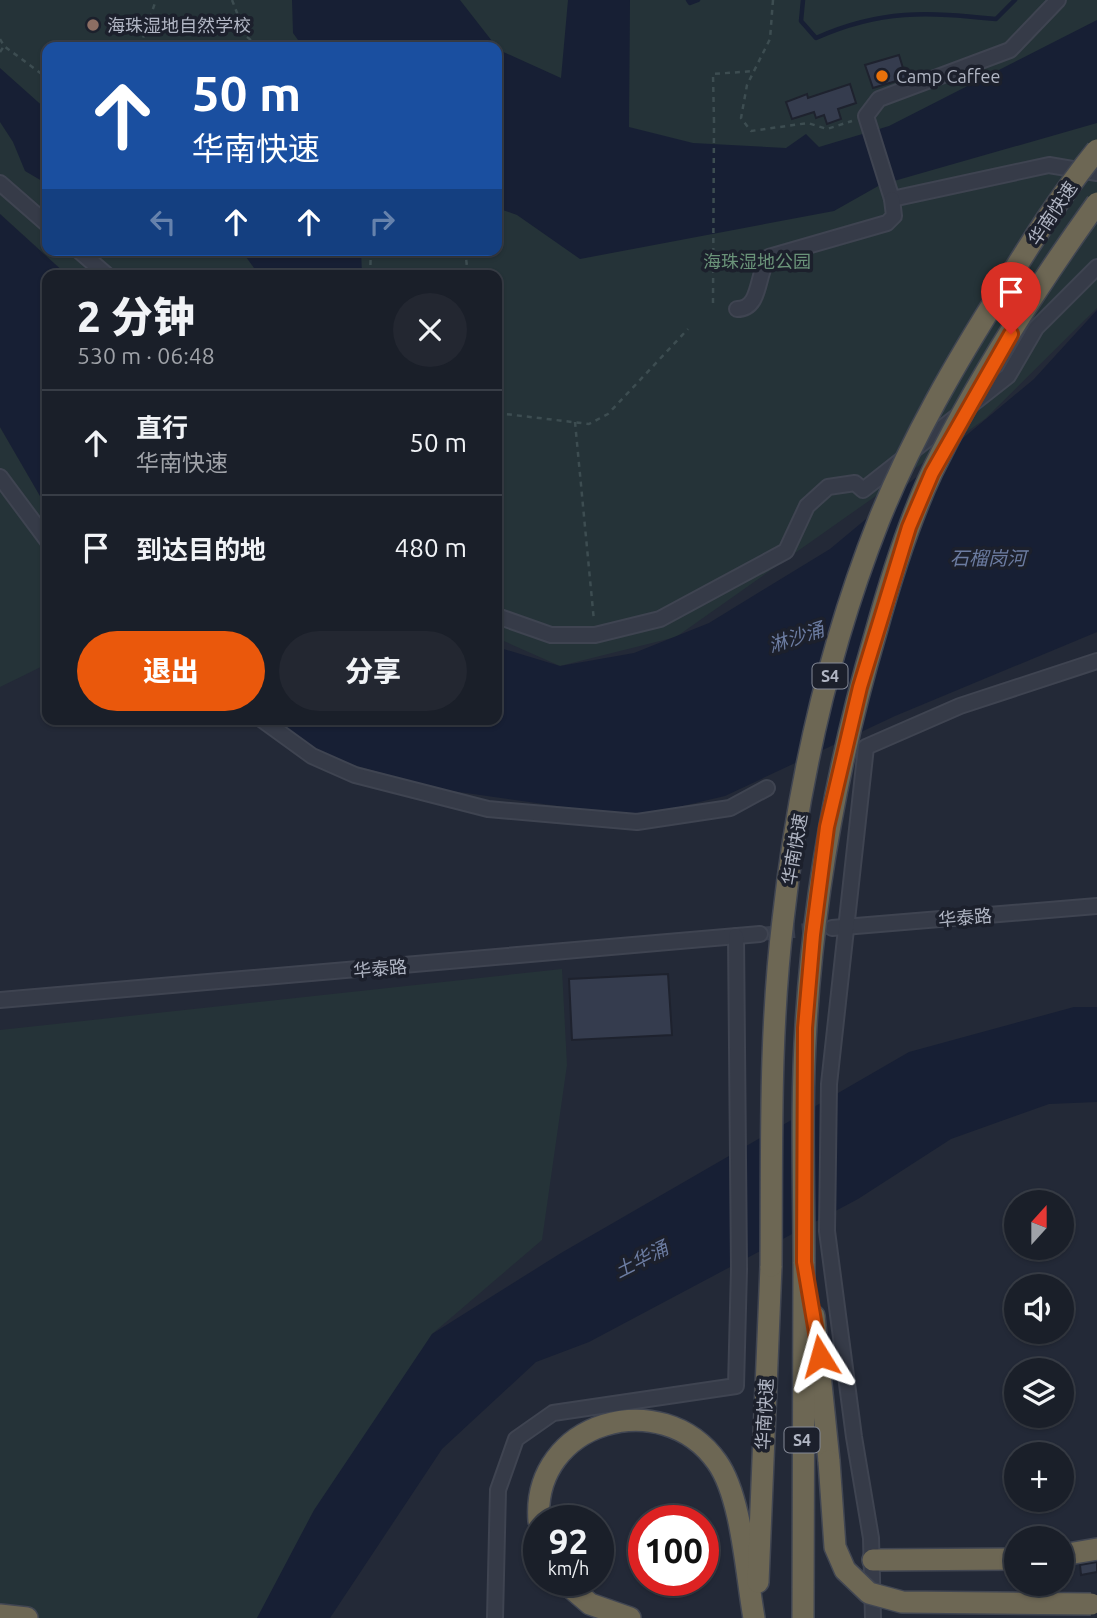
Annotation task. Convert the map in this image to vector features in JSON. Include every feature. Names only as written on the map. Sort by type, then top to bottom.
[{"type":"highway","name":"华南快速","points":[[756,1618],[771,1266],[774,1025],[782,922],[812,750],[839,642],[876,528],[916,438],[949,375],[1037,233],[1097,150]]},
{"type":"highway","name":"华南快速","points":[[803,1618],[805,1028],[813,935],[827,827],[860,687],[901,551],[932,473],[1043,281],[1097,203]]},
{"type":"highway","points":[[804,1262],[822,1375],[835,1547],[845,1570],[869,1593],[902,1602],[1095,1604]]},
{"type":"highway","points":[[540,1505],[547,1475],[565,1450],[586,1432],[606,1423],[638,1419],[680,1431],[711,1455],[731,1489],[756,1618]]},
{"type":"highway","points":[[1074,1553],[1097,1549]]},
{"type":"highway","points":[[1074,1562],[1097,1559]]},
{"type":"highway","points":[[874,1565],[1004,1560]]},
{"type":"highway","points":[[874,1565],[1004,1569]]},
{"type":"highway","points":[[578,1596],[609,1612],[630,1618]]},
{"type":"highway","points":[[0,1615],[27,1618]]},
{"type":"street","points":[[737,309],[745,309],[753,303],[763,264],[769,257],[887,223],[894,216],[891,195],[867,121],[879,99],[1010,50],[1058,0]]},
{"type":"street","points":[[891,195],[1049,164],[1097,173]]},
{"type":"street","points":[[0,183],[42,219]]},
{"type":"street","points":[[85,256],[101,270]]},
{"type":"street","points":[[502,618],[551,635],[595,635],[660,619],[786,551],[807,506],[828,487],[855,483],[863,490],[1008,376],[1036,328],[1097,267]]},
{"type":"street","points":[[0,477],[42,533]]},
{"type":"street","points":[[873,1618],[874,1565],[834,1299],[827,1231],[829,1084],[866,747],[960,706],[1097,661]]},
{"type":"street","points":[[269,725],[312,756],[355,775],[488,808],[637,822],[730,808],[767,788]]},
{"type":"street","name":"华泰路","points":[[832,928],[1097,906]]},
{"type":"street","name":"华泰路","points":[[0,1000],[760,933]]},
{"type":"street","points":[[495,1618],[498,1490],[516,1439],[553,1413],[736,1386],[739,1269],[736,936]]},
{"type":"path","points":[[142,42],[156,0]]},
{"type":"path","points":[[232,0],[246,36],[253,42]]},
{"type":"path","points":[[773,0],[770,39],[747,85],[741,118],[751,131],[808,122],[827,129],[867,121]]},
{"type":"path","points":[[0,39],[4,46],[42,74]]},
{"type":"path","points":[[0,52],[4,46]]},
{"type":"path","points":[[713,303],[713,74],[754,71]]},
{"type":"path","points":[[502,413],[589,424],[608,414],[688,329]]},
{"type":"path","points":[[575,422],[595,635]]},
{"type":"green space","name":"海珠湿地公园","points":[[0,0],[1097,0],[1097,308],[985,419],[676,637],[560,666],[502,640],[502,270],[62,270],[46,256],[502,256],[502,42],[42,42],[42,252],[0,214]]},
{"type":"green space","points":[[0,427],[42,499],[42,666],[0,687]]},
{"type":"green space","points":[[562,969],[567,1065],[542,1240],[432,1334],[257,1618],[0,1618],[0,1030]]},
{"type":"water","points":[[292,0],[460,0],[493,42],[299,42],[293,33]]},
{"type":"water","points":[[568,0],[630,0],[629,127],[693,143],[786,148],[806,134],[819,147],[889,126],[1097,20],[1097,123],[880,185],[834,211],[580,259],[517,215],[502,210],[502,51],[561,78]]},
{"type":"water","points":[[0,68],[42,106],[42,181],[25,171],[13,142],[0,122]]},
{"type":"water","points":[[0,214],[42,252],[42,256],[46,256],[62,270],[42,270],[42,499],[0,427]]},
{"type":"water","points":[[245,256],[361,256],[362,270],[255,270]]},
{"type":"water","name":"石榴岗河","points":[[1097,310],[1097,632],[895,716],[725,796],[636,817],[438,789],[329,758],[281,725],[502,725],[502,649],[560,666],[634,653],[709,623],[830,549],[1034,379]]},
{"type":"water","name":"土华涌","points":[[1074,1007],[1097,1007],[1097,1102],[1049,1104],[951,1139],[858,1199],[589,1342],[536,1362],[442,1449],[330,1618],[257,1618],[314,1510],[432,1334],[561,1253],[909,1052]]},
{"type":"building","points":[[899,55],[906,78],[873,88],[865,65]]},
{"type":"building","points":[[850,84],[856,103],[838,109],[841,119],[827,124],[824,115],[816,118],[814,112],[792,119],[786,102],[807,94],[808,98]]},
{"type":"building","points":[[668,974],[672,1035],[572,1040],[569,979]]},
{"type":"building","points":[[1097,1562],[1097,1572],[1081,1575],[1080,1565]]},
{"type":"waterway","points":[[688,0],[690,3],[698,0]]},
{"type":"waterway","points":[[803,0],[801,21],[816,38],[883,17],[926,14],[996,19],[1015,0]]},
{"type":"tunnel","points":[[760,934],[820,929]]},
{"type":"place","name":"海珠湿地自然学校","points":[[93,25]]},
{"type":"place","name":"Camp Caffee","points":[[882,76]]},
{"type":"route","points":[[820,1356],[804,1262],[805,1028],[818,887],[827,827],[860,687],[909,527],[932,473],[968,405],[1011,334]]},
{"type":"water label","name":"淋沙涌","points":[[796,637]]}]
